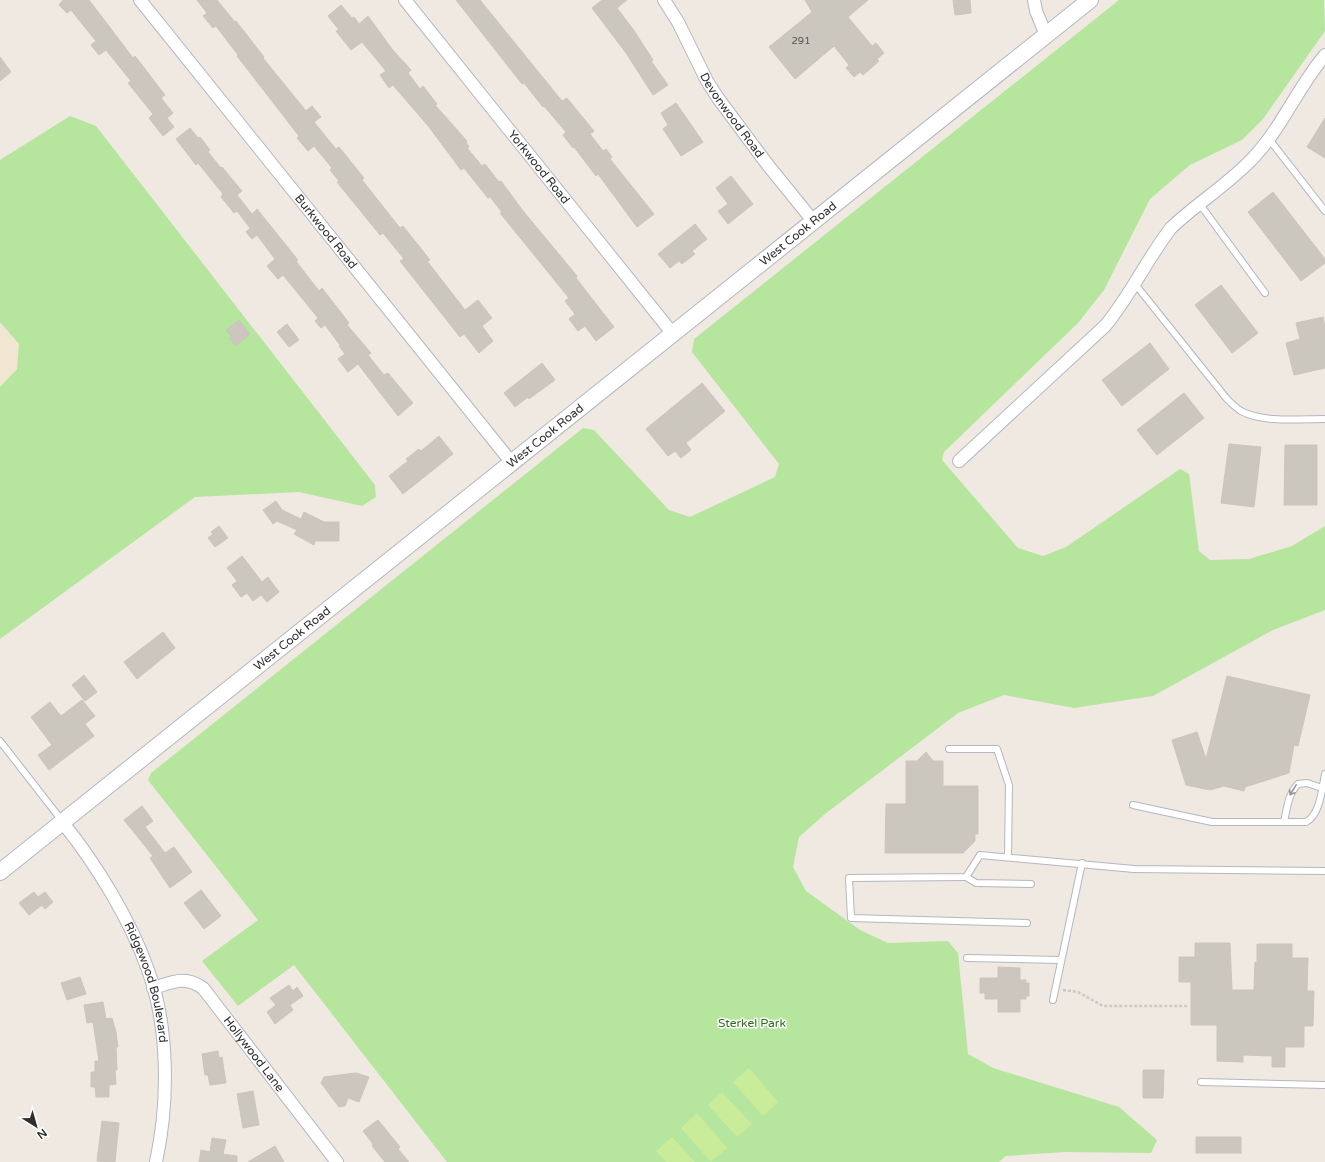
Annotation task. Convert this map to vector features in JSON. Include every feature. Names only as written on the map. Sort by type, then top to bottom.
[{"type":"main road","name":"West Cook Road","points":[[0,872],[1090,0]]},
{"type":"street","name":"Burkwood Road","points":[[140,0],[512,463]]},
{"type":"street","name":"Yorkwood Road","points":[[405,0],[673,334]]},
{"type":"street","name":"Devonwood Road","points":[[664,0],[678,22],[707,81],[718,98],[767,164],[814,222]]},
{"type":"street","points":[[1034,0],[1036,11],[1046,35]]},
{"type":"street","points":[[959,461],[1101,330],[1118,311],[1171,228],[1246,165],[1269,139],[1303,84],[1325,55]]},
{"type":"street","name":"Ridgewood Boulevard","points":[[63,822],[112,896],[141,952],[153,988],[164,1055],[165,1079],[163,1127],[156,1162]]},
{"type":"street","name":"Hollywood Lane","points":[[153,988],[184,979],[194,981],[203,988],[337,1162]]},
{"type":"lane","points":[[1269,139],[1325,211]]},
{"type":"lane","points":[[1199,203],[1265,293]]},
{"type":"lane","points":[[1135,284],[1227,399],[1241,411],[1254,416],[1270,418],[1325,419]]},
{"type":"lane","points":[[0,741],[63,822]]},
{"type":"lane","points":[[949,749],[997,749],[1009,785],[1008,857]]},
{"type":"lane","points":[[1133,805],[1212,822],[1306,822],[1311,819],[1315,813],[1323,789],[1325,774]]},
{"type":"lane","points":[[1284,822],[1292,790],[1298,784],[1307,783],[1323,789]]},
{"type":"lane","points":[[966,877],[980,855],[1156,870],[1325,871]]},
{"type":"lane","points":[[1053,1000],[1082,863]]},
{"type":"lane","points":[[1027,923],[851,918],[849,878],[966,877],[976,884],[1032,884]]},
{"type":"lane","points":[[967,958],[1061,960]]},
{"type":"lane","points":[[1201,1082],[1325,1085]]},
{"type":"path","points":[[1055,989],[1078,992],[1103,1006],[1189,1006]]},
{"type":"shaded area","points":[[0,322],[19,344],[17,369],[0,387]]},
{"type":"green space","name":"Sterkel Park","points":[[1119,0],[1324,0],[1325,31],[1263,119],[1242,140],[1190,165],[1150,199],[1104,290],[1078,323],[944,452],[942,460],[1018,548],[1043,556],[1066,547],[1180,469],[1189,474],[1199,551],[1210,560],[1249,559],[1292,546],[1325,526],[1325,610],[1273,630],[1153,696],[1074,708],[1004,695],[958,713],[825,814],[799,837],[793,867],[806,891],[860,930],[888,943],[948,941],[958,953],[968,1054],[993,1068],[1119,1107],[1157,1140],[1151,1153],[1065,1152],[1006,1156],[999,1162],[447,1162],[294,965],[238,1006],[202,961],[258,920],[148,780],[151,773],[583,428],[594,430],[669,510],[690,517],[775,477],[779,464],[692,352],[694,339]]},
{"type":"green space","points":[[70,116],[96,126],[375,485],[376,497],[362,506],[299,492],[195,497],[0,639],[0,387],[17,369],[19,344],[0,322],[0,160]]},
{"type":"green space","points":[[749,1068],[778,1102],[763,1116],[733,1082]]},
{"type":"green space","points":[[722,1092],[752,1124],[737,1137],[708,1105]]},
{"type":"green space","points":[[697,1113],[727,1148],[711,1162],[681,1128]]},
{"type":"green space","points":[[672,1137],[695,1162],[666,1162],[656,1151]]},
{"type":"building","points":[[63,0],[89,0],[133,58],[135,56],[165,95],[161,98],[173,113],[167,118],[174,127],[163,136],[149,118],[153,114],[128,83],[131,81],[106,50],[99,55],[91,45],[96,41],[71,10],[67,13],[59,5]]},
{"type":"building","points":[[197,0],[217,0],[235,22],[236,21],[264,57],[263,58],[306,111],[312,106],[321,117],[314,122],[336,149],[339,147],[364,178],[362,180],[400,228],[403,226],[430,260],[427,261],[465,310],[478,300],[492,318],[482,326],[493,341],[479,353],[464,334],[460,337],[400,261],[404,259],[383,233],[380,235],[337,182],[339,181],[330,170],[332,168],[314,146],[308,151],[297,138],[299,136],[237,56],[238,55],[216,26],[213,28],[203,16],[207,13]]},
{"type":"building","points":[[456,0],[480,0],[562,101],[567,98],[594,131],[590,134],[603,151],[606,149],[612,157],[610,159],[654,214],[637,227],[598,174],[596,176],[563,135],[566,132],[524,83],[522,84]]},
{"type":"building","points":[[602,0],[627,0],[617,8],[635,32],[653,60],[651,61],[668,85],[653,95],[626,53],[592,8]]},
{"type":"building","points":[[805,0],[868,0],[848,17],[872,46],[876,43],[884,53],[877,59],[879,61],[863,75],[860,72],[854,77],[846,68],[849,65],[834,46],[795,79],[769,47],[812,12]]},
{"type":"building","points":[[953,0],[970,0],[971,13],[955,15]]},
{"type":"building","points":[[341,5],[359,24],[368,16],[392,49],[411,70],[408,73],[420,89],[423,86],[437,104],[435,105],[467,141],[466,142],[469,147],[467,148],[482,166],[485,164],[499,182],[501,181],[523,211],[577,276],[576,278],[614,327],[596,341],[585,326],[578,331],[569,319],[575,314],[565,301],[569,298],[500,213],[502,212],[490,197],[488,198],[464,168],[461,170],[429,127],[393,85],[389,88],[380,75],[386,71],[362,42],[351,50],[336,31],[339,30],[328,16]]},
{"type":"building","points":[[0,57],[11,72],[0,81]]},
{"type":"building","points":[[676,103],[703,142],[681,156],[663,129],[668,125],[661,113]]},
{"type":"building","points":[[1325,118],[1325,158],[1307,147]]},
{"type":"building","points":[[190,128],[198,138],[200,137],[210,150],[208,152],[242,191],[237,195],[252,214],[257,209],[298,260],[296,261],[319,291],[322,288],[349,323],[347,325],[371,353],[368,355],[384,375],[388,373],[413,403],[398,416],[358,364],[348,372],[338,359],[345,354],[325,325],[321,328],[315,321],[318,318],[283,275],[278,279],[267,266],[275,259],[257,235],[252,239],[246,232],[250,228],[237,211],[234,213],[221,197],[223,194],[198,163],[196,165],[176,139]]},
{"type":"building","points":[[731,176],[753,204],[728,224],[718,211],[728,204],[716,188]]},
{"type":"building","points":[[1273,192],[1325,259],[1325,263],[1301,281],[1248,212]]},
{"type":"building","points":[[695,224],[707,239],[692,251],[695,254],[682,264],[679,261],[670,268],[658,254]]},
{"type":"building","points":[[1221,285],[1258,333],[1232,353],[1195,305]]},
{"type":"building","points":[[1323,317],[1325,327],[1325,368],[1294,375],[1286,343],[1300,339],[1296,323]]},
{"type":"building","points":[[239,320],[250,334],[236,346],[229,338],[231,336],[226,330]]},
{"type":"building","points":[[287,324],[299,340],[289,347],[277,332]]},
{"type":"building","points":[[1150,343],[1169,369],[1122,406],[1102,380]]},
{"type":"building","points":[[542,363],[555,380],[529,399],[528,397],[515,407],[504,393]]},
{"type":"building","points":[[702,383],[725,411],[686,443],[691,450],[681,458],[675,451],[668,456],[646,429]]},
{"type":"building","points":[[1184,393],[1204,418],[1157,455],[1137,430]]},
{"type":"building","points":[[439,436],[453,454],[403,494],[389,476],[408,461],[406,459],[419,449],[421,451]]},
{"type":"building","points":[[1229,444],[1261,447],[1254,507],[1221,503]]},
{"type":"building","points":[[1285,445],[1317,445],[1317,505],[1284,505]]},
{"type":"building","points":[[276,501],[282,510],[301,519],[304,512],[324,522],[339,522],[339,541],[315,541],[314,545],[294,534],[297,530],[277,521],[273,524],[263,510]]},
{"type":"building","points":[[219,526],[228,538],[215,547],[208,538],[213,534],[211,532]]},
{"type":"building","points":[[242,556],[262,582],[268,577],[279,592],[267,602],[261,595],[253,601],[247,593],[241,597],[232,585],[237,581],[227,568]]},
{"type":"building","points":[[163,632],[175,648],[137,679],[124,662]]},
{"type":"building","points":[[84,675],[97,692],[85,701],[72,685]]},
{"type":"building","points":[[1227,676],[1310,695],[1298,746],[1294,745],[1289,773],[1245,787],[1244,791],[1224,786],[1210,790],[1186,785],[1172,740],[1197,732],[1206,759]]},
{"type":"building","points":[[82,700],[95,716],[85,724],[94,736],[49,770],[38,755],[52,745],[31,717],[50,702],[61,716]]},
{"type":"building","points":[[926,752],[933,761],[943,761],[943,786],[978,786],[978,834],[975,834],[975,841],[963,853],[885,853],[886,804],[906,804],[906,761],[917,761]]},
{"type":"building","points":[[142,806],[153,821],[145,827],[165,853],[174,847],[192,872],[170,888],[150,858],[153,856],[124,820]]},
{"type":"building","points":[[201,890],[221,916],[204,929],[184,903]]},
{"type":"building","points":[[34,892],[38,897],[45,892],[53,902],[45,909],[42,905],[29,915],[19,903]]},
{"type":"building","points":[[1195,943],[1230,943],[1232,990],[1254,990],[1257,944],[1292,944],[1292,958],[1308,958],[1307,991],[1314,991],[1313,1026],[1304,1026],[1304,1047],[1285,1047],[1285,1067],[1272,1067],[1272,1056],[1243,1055],[1243,1062],[1217,1061],[1217,1025],[1191,1025],[1191,982],[1179,982],[1179,957],[1195,957]]},
{"type":"building","points":[[998,967],[1020,968],[1020,980],[1026,980],[1026,983],[1029,983],[1029,996],[1026,996],[1026,999],[1020,999],[1020,1012],[998,1012],[998,999],[985,999],[985,993],[980,993],[980,978],[998,978]]},
{"type":"building","points":[[80,977],[86,994],[67,1000],[61,983]]},
{"type":"building","points":[[289,985],[293,991],[297,987],[303,996],[290,1005],[293,1010],[275,1024],[267,1012],[276,1005],[270,998]]},
{"type":"building","points":[[103,1002],[106,1019],[112,1018],[116,1032],[118,1047],[116,1047],[116,1084],[109,1085],[109,1097],[96,1097],[95,1087],[91,1087],[91,1072],[95,1072],[95,1061],[99,1061],[93,1022],[87,1023],[84,1005]]},
{"type":"building","points":[[218,1051],[219,1058],[222,1057],[226,1083],[210,1085],[208,1075],[205,1075],[202,1054]]},
{"type":"building","points":[[1143,1070],[1164,1070],[1163,1098],[1143,1098]]},
{"type":"building","points":[[356,1073],[369,1077],[359,1102],[348,1098],[345,1106],[339,1107],[321,1083],[324,1077]]},
{"type":"building","points":[[253,1091],[259,1125],[243,1128],[237,1094]]},
{"type":"building","points":[[378,1120],[400,1147],[398,1149],[409,1162],[385,1162],[372,1146],[373,1144],[363,1131]]},
{"type":"building","points":[[102,1121],[119,1123],[115,1162],[97,1161]]},
{"type":"building","points":[[1196,1137],[1241,1137],[1241,1153],[1196,1153]]},
{"type":"building","points":[[212,1138],[226,1140],[223,1154],[237,1156],[237,1162],[199,1162],[201,1150],[210,1152]]},
{"type":"building","points":[[275,1146],[284,1162],[248,1162]]}]
